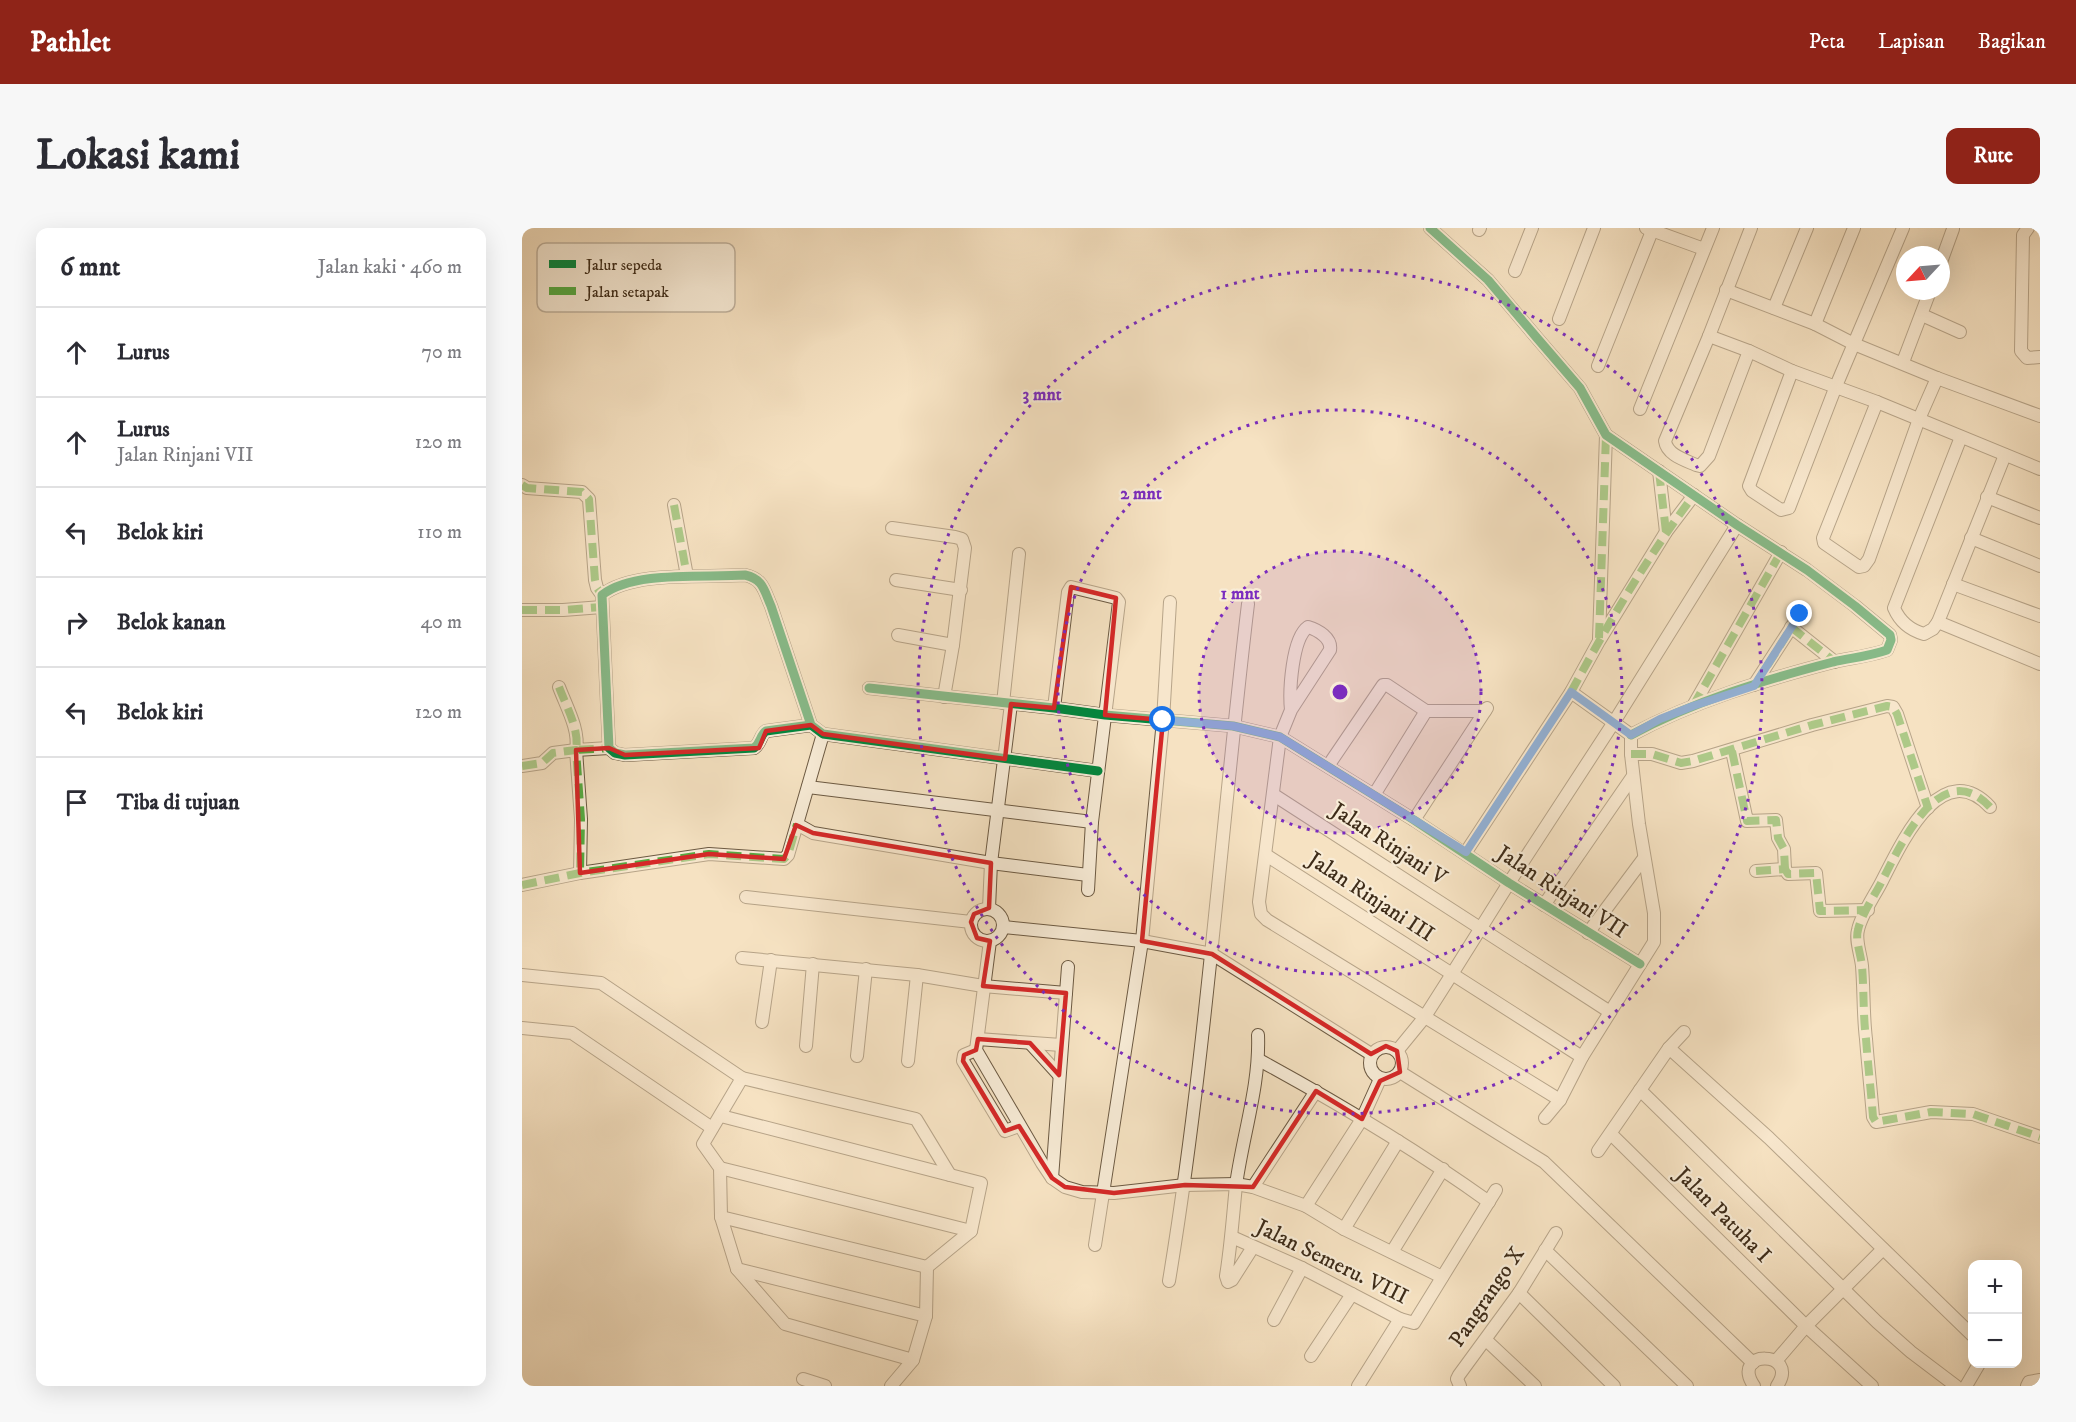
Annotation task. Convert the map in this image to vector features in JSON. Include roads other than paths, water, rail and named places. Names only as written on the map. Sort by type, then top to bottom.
[{"type":"street","points":[[1430,228],[1488,280],[1580,388],[1606,435],[1737,525],[1781,552],[1855,606],[1890,635],[1891,640],[1887,650],[1835,662],[1693,706],[1660,719],[1631,735]]},
{"type":"street","points":[[1515,271],[1532,228]]},
{"type":"street","points":[[1559,319],[1594,228]]},
{"type":"street","points":[[1640,409],[1713,228]]},
{"type":"street","points":[[1749,351],[1709,456],[1700,466],[1668,449],[1665,441],[1751,228]]},
{"type":"street","points":[[1774,308],[1807,228]]},
{"type":"street","points":[[1815,324],[1854,228]]},
{"type":"street","points":[[1792,371],[1749,486],[1752,491],[1781,510],[1789,508],[1836,386],[1903,228]]},
{"type":"street","points":[[2028,228],[2023,235],[2021,351],[2026,358],[2040,357]]},
{"type":"street","points":[[1598,366],[1649,229],[1704,249]]},
{"type":"street","points":[[1947,246],[1953,229]]},
{"type":"street","points":[[1726,290],[1815,324],[1854,344],[1903,362],[1937,378],[2040,416]]},
{"type":"street","points":[[1903,362],[1927,300]]},
{"type":"street","points":[[1922,315],[1960,332]]},
{"type":"street","points":[[1709,336],[2040,469]]},
{"type":"street","points":[[1877,402],[1823,538],[1824,543],[1855,566],[1864,566],[1869,560],[1919,419],[1937,378]]},
{"type":"street","points":[[1599,640],[1606,435]]},
{"type":"street","points":[[1961,437],[1894,608],[1898,617],[1914,631],[1924,634],[1938,622],[2005,455]]},
{"type":"street","points":[[1659,471],[1666,532]]},
{"type":"street","points":[[522,485],[527,488],[582,492],[589,499],[595,580],[602,601],[609,748]]},
{"type":"street","points":[[1466,852],[1571,692],[1599,640],[1666,532],[1694,495]]},
{"type":"street","points":[[1987,497],[2040,518]]},
{"type":"street","points":[[674,505],[687,576]]},
{"type":"street","points":[[1397,1051],[1424,1018],[1737,525]]},
{"type":"street","points":[[892,528],[962,539],[965,548],[961,590],[944,697]]},
{"type":"street","points":[[1971,538],[2040,566]]},
{"type":"street","points":[[1693,706],[1781,552]]},
{"type":"street","points":[[989,908],[991,863],[1005,759],[1007,703],[1019,554]]},
{"type":"street","points":[[522,610],[563,610],[602,601],[612,588],[640,581],[687,576],[745,575],[755,577],[763,587],[771,606],[811,725],[824,734],[1098,771]]},
{"type":"street","points":[[896,580],[961,590]]},
{"type":"street","points":[[1953,584],[2040,616]]},
{"type":"street","points":[[1054,708],[1068,592],[1071,587],[1118,599],[1092,822],[1088,890]]},
{"type":"street","points":[[1095,1245],[1142,941],[1163,720],[1170,602]]},
{"type":"street","points":[[1169,1281],[1185,1185],[1212,954],[1233,726],[1248,604]]},
{"type":"street","points":[[1754,686],[1800,614]]},
{"type":"street","points":[[1938,622],[2040,664]]},
{"type":"street","points":[[1291,710],[1289,696],[1291,674],[1301,635],[1308,627],[1328,639],[1331,644],[1291,710],[1280,737],[1259,903],[1261,914],[1267,920],[1424,1018],[1560,1100]]},
{"type":"street","points":[[1791,627],[1835,662]]},
{"type":"street","points":[[898,635],[953,645]]},
{"type":"street","points":[[1328,766],[1383,685],[1387,685],[1426,711],[1486,710],[1414,820]]},
{"type":"street","points":[[560,687],[578,742],[576,750],[581,819],[580,873]]},
{"type":"street","name":"Jalan Rinjani VII","points":[[869,688],[1054,708],[1105,716],[1233,726],[1280,737],[1466,852],[1509,883],[1640,964]]},
{"type":"street","points":[[1571,692],[1631,735]]},
{"type":"street","points":[[1630,754],[1652,754],[1681,763],[1732,751],[1812,725],[1875,708],[1893,707],[1928,808]]},
{"type":"street","points":[[1374,795],[1426,711]]},
{"type":"street","points":[[522,766],[542,763],[553,753],[576,750],[609,748],[615,753],[625,755],[754,748],[766,731],[811,725]]},
{"type":"street","points":[[522,885],[580,873],[709,854],[784,859],[788,855],[824,734]]},
{"type":"street","points":[[1545,1118],[1560,1100],[1582,1057],[1654,942],[1654,913],[1630,754],[1631,735]]},
{"type":"street","points":[[1732,751],[1747,821],[1776,820],[1778,838],[1784,849],[1785,869],[1788,874],[1816,873],[1820,910],[1868,909]]},
{"type":"street","points":[[1544,905],[1633,776]]},
{"type":"street","points":[[808,786],[1092,822]]},
{"type":"street","points":[[1990,807],[1980,796],[1962,790],[1944,793],[1912,826],[1857,931],[1862,964],[1865,1039],[1874,1120],[1876,1122],[1931,1112],[1973,1114],[2040,1137]]},
{"type":"street","name":"Jalan Rinjani V","points":[[1274,795],[1610,1012]]},
{"type":"street","points":[[796,824],[813,833],[991,863],[1088,875]]},
{"type":"street","name":"Jalan Rinjani III","points":[[1266,855],[1582,1057]]},
{"type":"street","points":[[1588,933],[1644,858]]},
{"type":"street","points":[[1756,871],[1785,869]]},
{"type":"street","points":[[746,897],[970,922]]},
{"type":"street","points":[[990,942],[977,938],[972,931],[970,922],[974,914],[981,909],[989,908],[997,911],[1003,918],[1004,927],[1001,935],[990,942],[977,1045],[1019,1126],[1052,1178],[1065,1187],[1082,1192],[1102,1193],[1185,1185],[1236,1184],[1253,1187],[1306,1206],[1344,1229],[1442,1277],[1496,1190]]},
{"type":"street","points":[[1004,927],[1142,941],[1212,954],[1371,1054]]},
{"type":"street","points":[[742,958],[866,969],[983,986],[1066,993]]},
{"type":"street","points":[[762,1022],[759,1008],[771,960]]},
{"type":"street","points":[[806,1046],[813,964]]},
{"type":"street","points":[[1052,1178],[1068,967]]},
{"type":"street","points":[[857,1056],[866,969]]},
{"type":"street","points":[[522,975],[601,983],[742,1078],[916,1119],[950,1175]]},
{"type":"street","points":[[908,1061],[917,975]]},
{"type":"street","points":[[522,1028],[572,1033],[712,1128]]},
{"type":"street","points":[[1598,1151],[1670,1048],[1684,1032]]},
{"type":"street","points":[[1253,1247],[1232,1280],[1228,1282],[1226,1276],[1236,1184],[1259,1060],[1258,1035]]},
{"type":"street","points":[[977,1045],[1030,1043],[1061,1045]]},
{"type":"street","points":[[1030,1043],[1059,1075]]},
{"type":"street","points":[[1386,1046],[1397,1051],[1402,1064],[1400,1072],[1393,1078],[1380,1079],[1371,1071],[1369,1062],[1371,1054],[1378,1048],[1386,1046]]},
{"type":"street","points":[[1670,1048],[1769,1138],[1968,1331]]},
{"type":"street","points":[[1259,1060],[1316,1091],[1398,1141],[1489,1202]]},
{"type":"street","points":[[1400,1072],[1544,1162],[1753,1363]]},
{"type":"street","points":[[742,1078],[703,1144],[720,1168],[721,1217],[737,1269],[785,1324],[913,1360]]},
{"type":"street","points":[[1306,1206],[1362,1119],[1380,1079]]},
{"type":"street","points":[[1640,1090],[1843,1290],[1911,1352],[1956,1386]]},
{"type":"street","points":[[1253,1187],[1316,1091]]},
{"type":"street","points":[[721,1116],[981,1183],[971,1231],[927,1267],[926,1316],[913,1360],[891,1386]]},
{"type":"street","name":"Jalan Patuha I","points":[[1611,1134],[1806,1326],[1872,1386]]},
{"type":"street","points":[[1344,1229],[1398,1141]]},
{"type":"street","points":[[720,1168],[971,1231]]},
{"type":"street","points":[[1392,1252],[1443,1169]]},
{"type":"street","points":[[721,1217],[927,1267]]},
{"type":"street","name":"Pangrango X","points":[[1460,1386],[1457,1379],[1459,1375],[1519,1293],[1556,1233]]},
{"type":"street","name":"Jalan Semeru. VIII","points":[[1232,1237],[1302,1268],[1400,1319],[1414,1323],[1442,1277]]},
{"type":"street","points":[[1776,1361],[1806,1326],[1883,1249]]},
{"type":"street","points":[[1545,1250],[1687,1386]]},
{"type":"street","points":[[1274,1320],[1302,1268]]},
{"type":"street","points":[[737,1269],[926,1316]]},
{"type":"street","points":[[1519,1293],[1614,1386]]},
{"type":"street","points":[[1311,1356],[1352,1294]]},
{"type":"street","points":[[1358,1386],[1400,1319]]},
{"type":"street","points":[[1486,1340],[1535,1386]]},
{"type":"street","points":[[1754,1386],[1749,1379],[1749,1371],[1753,1363],[1760,1358],[1776,1361],[1781,1369],[1782,1377],[1778,1386]]},
{"type":"street","points":[[1966,1386],[1977,1368]]},
{"type":"street","points":[[802,1379],[825,1386]]},
{"type":"street","points":[[2027,1386],[2030,1382],[2040,1380]]}]
